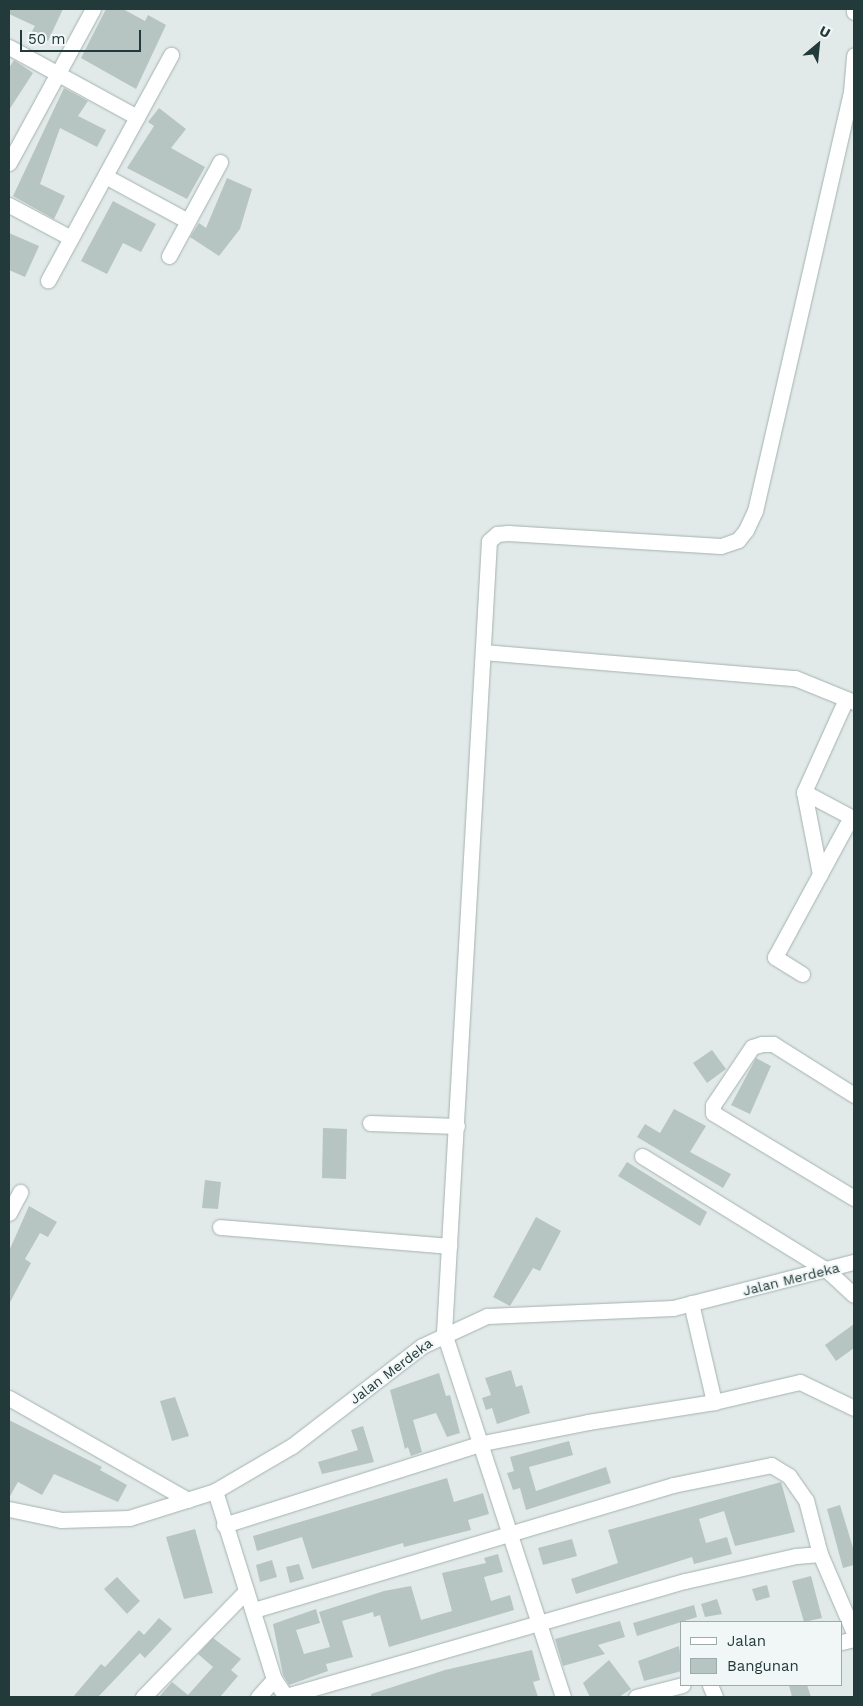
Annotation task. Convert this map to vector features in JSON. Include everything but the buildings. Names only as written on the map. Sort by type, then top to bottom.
[{"type":"street","points":[[9,164],[93,9]]},
{"type":"street","points":[[9,47],[137,117]]},
{"type":"street","points":[[48,280],[171,55]]},
{"type":"street","points":[[563,1697],[483,1443],[444,1333],[489,541],[497,534],[721,546],[738,540],[746,530],[755,511],[851,92],[854,55]]},
{"type":"street","points":[[169,256],[220,162]]},
{"type":"street","points":[[105,176],[188,221]]},
{"type":"street","points":[[9,205],[71,238]]},
{"type":"street","points":[[484,652],[795,678],[850,701],[804,792],[820,874]]},
{"type":"street","points":[[802,974],[774,957],[851,817],[804,792]]},
{"type":"street","points":[[854,1095],[773,1044],[762,1044],[752,1047],[713,1105],[713,1113],[854,1198]]},
{"type":"street","points":[[370,1123],[457,1126]]},
{"type":"street","points":[[642,1156],[828,1271],[854,1295]]},
{"type":"street","points":[[9,1213],[20,1192]]},
{"type":"street","points":[[220,1227],[449,1246]]},
{"type":"street","name":"Jalan Merdeka","points":[[9,1509],[61,1520],[129,1518],[215,1491],[292,1446],[444,1333],[487,1316],[691,1304],[828,1271],[854,1262]]},
{"type":"street","points":[[691,1304],[714,1402]]},
{"type":"street","points":[[224,1525],[483,1443],[714,1402],[800,1382],[854,1408]]},
{"type":"street","points":[[9,1398],[188,1500]]},
{"type":"street","points":[[254,1610],[673,1485],[771,1465],[789,1476],[806,1500],[820,1554],[854,1633]]},
{"type":"street","points":[[215,1491],[224,1525],[254,1610],[274,1678],[286,1697],[539,1622],[685,1582],[820,1554]]},
{"type":"street","points":[[143,1697],[246,1591]]},
{"type":"street","points":[[258,1697],[274,1678]]},
{"type":"street","points":[[636,1697],[680,1685]]}]
